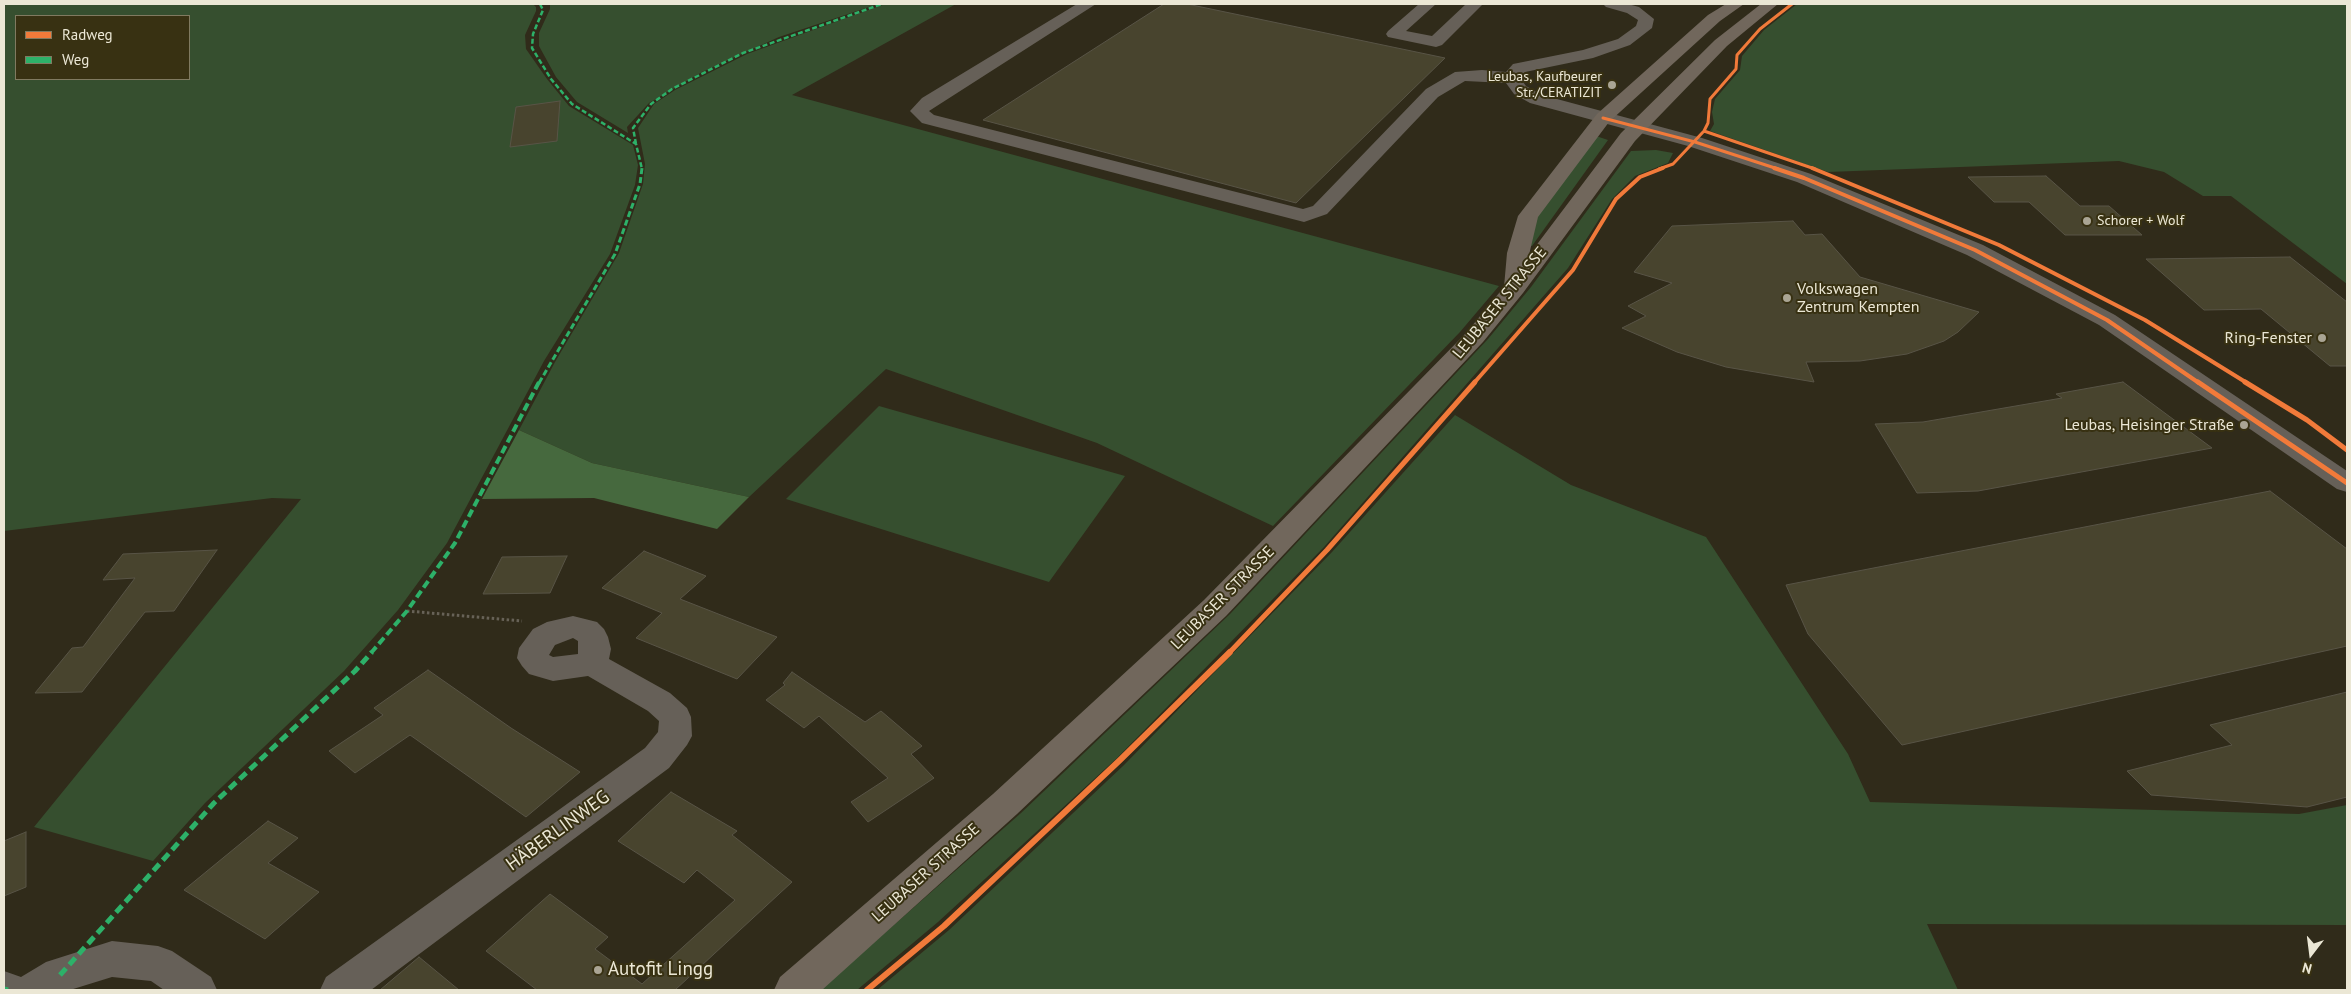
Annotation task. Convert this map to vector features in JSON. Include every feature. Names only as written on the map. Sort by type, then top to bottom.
[{"type":"main road","points":[[1515,288],[1518,253],[1528,216],[1603,118],[1615,105],[1714,18],[1736,4]]},
{"type":"main road","name":"LEUBASER STRASSE","points":[[794,990],[1005,804],[1215,608],[1475,337],[1515,288],[1607,163],[1638,127],[1721,43],[1770,4]]},
{"type":"street","points":[[1088,4],[928,102],[919,111],[928,119],[1304,216],[1320,210],[1432,93],[1461,76],[1482,75],[1511,78],[1520,90],[1536,99],[1695,142],[1804,178],[1975,250],[2107,320],[2347,483]]},
{"type":"street","points":[[1428,4],[1394,34],[1436,42],[1475,4]]},
{"type":"street","points":[[1511,78],[1519,68],[1587,54],[1624,42],[1644,28],[1646,19],[1633,10],[1611,4]]},
{"type":"street","points":[[573,627],[586,630],[592,637],[595,649],[592,664],[552,669],[540,666],[533,658],[535,648],[544,637],[558,630],[573,627]]},
{"type":"street","name":"HÄBERLINWEG","points":[[340,990],[657,758],[675,736],[676,717],[659,702],[592,664]]},
{"type":"street","points":[[35,990],[60,975],[112,959],[158,964],[197,990]]},
{"type":"street","points":[[4,989],[8,990]]},
{"type":"path","points":[[407,611],[546,623],[558,630]]},
{"type":"green space","points":[[4,4],[533,4],[536,7],[536,11],[525,35],[526,49],[547,79],[569,106],[633,145],[638,165],[635,185],[610,254],[544,361],[447,543],[398,610],[344,671],[205,803],[153,861],[34,827],[301,499],[272,498],[4,531]]},
{"type":"green space","points":[[550,4],[878,4],[779,37],[702,72],[649,103],[627,127],[628,133],[577,102],[556,77],[539,46],[539,33],[550,9]]},
{"type":"green space","points":[[885,4],[956,4],[792,95],[1499,286],[1460,332],[1273,526],[1097,443],[886,369],[749,497],[592,463],[519,430],[555,362],[619,253],[643,184],[645,164],[638,128],[654,104],[675,90],[747,54]]},
{"type":"green space","points":[[1797,4],[2347,5],[2347,284],[2231,196],[2203,196],[2164,172],[2119,161],[1828,172],[1710,131],[1714,124],[1712,112],[1715,99],[1740,70],[1742,56],[1764,30]]},
{"type":"green space","points":[[1596,136],[1608,140],[1532,246],[1525,245],[1533,218]]},
{"type":"green space","points":[[1656,150],[1673,153],[1668,163],[1635,176],[1612,199],[1568,268],[1324,547],[1117,758],[938,922],[857,990],[820,990],[1021,813],[1230,614],[1488,339],[1531,287],[1631,151]]},
{"type":"green space","points":[[879,406],[1125,476],[1049,582],[786,499]]},
{"type":"green space","points":[[1455,415],[1571,485],[1706,537],[1848,754],[1870,802],[2299,814],[2347,805],[2347,925],[1927,924],[1958,990],[877,990],[949,930],[1124,765],[1332,552]]},
{"type":"green space","points":[[519,430],[592,463],[749,497],[717,529],[594,498],[482,499]]},
{"type":"building","points":[[1164,4],[1187,4],[1445,58],[1296,203],[983,120]]},
{"type":"building","points":[[560,101],[557,141],[510,147],[516,107]]},
{"type":"building","points":[[2046,176],[2080,206],[2109,206],[2142,235],[2065,235],[2029,202],[1994,202],[1968,177]]},
{"type":"building","name":"Volkswagen Zentrum Kempten","points":[[1793,221],[1805,235],[1822,234],[1860,277],[1979,312],[1958,332],[1944,341],[1907,354],[1860,361],[1806,362],[1814,382],[1726,367],[1677,352],[1622,328],[1646,316],[1628,306],[1672,283],[1634,272],[1672,226]]},
{"type":"building","name":"Ring-Fenster","points":[[2290,257],[2347,302],[2347,366],[2330,366],[2261,309],[2204,310],[2146,259]]},
{"type":"building","points":[[2123,382],[2212,448],[1978,491],[1917,493],[1875,424],[1923,422],[2062,398],[2056,394]]},
{"type":"building","points":[[2270,491],[2347,549],[2347,646],[1902,745],[1808,634],[1786,585]]},
{"type":"building","points":[[217,550],[174,611],[145,612],[82,692],[35,693],[72,648],[83,647],[135,578],[103,580],[123,554]]},
{"type":"building","points":[[644,551],[706,576],[680,599],[777,637],[737,679],[636,638],[662,613],[602,588]]},
{"type":"building","points":[[567,556],[550,593],[483,594],[502,557]]},
{"type":"building","points":[[428,670],[511,728],[580,772],[526,817],[410,735],[355,773],[329,751],[383,715],[374,708]]},
{"type":"building","points":[[792,672],[865,722],[881,711],[922,746],[911,754],[934,778],[868,822],[851,802],[888,778],[819,716],[804,728],[766,700],[785,685],[783,683]]},
{"type":"building","points":[[2347,692],[2347,797],[2307,807],[2151,795],[2127,771],[2232,745],[2210,725]]},
{"type":"building","points":[[671,792],[737,831],[732,835],[792,882],[675,990],[537,990],[486,951],[550,894],[608,937],[595,949],[642,984],[735,900],[697,870],[684,883],[618,841]]},
{"type":"building","points":[[268,821],[298,838],[268,863],[319,892],[265,939],[184,890]]},
{"type":"building","points":[[26,832],[26,887],[4,896],[4,841]]},
{"type":"building","points":[[419,957],[459,990],[380,990]]},
{"type":"marked path","points":[[60,975],[214,803],[355,671],[407,611],[455,543],[550,361],[615,254],[640,184],[642,165],[636,144],[572,104],[551,79],[532,48],[533,34],[543,10],[540,4]]},
{"type":"marked path","points":[[636,144],[633,128],[651,104],[672,89],[743,53],[882,4]]},
{"type":"marked path","points":[[4,989],[8,990]]},
{"type":"cycle path","points":[[867,990],[944,926],[1120,760],[1234,648],[1327,550],[1573,270],[1616,199],[1640,177],[1673,164],[1704,131],[1708,123],[1710,99],[1736,69],[1737,55],[1760,29],[1792,4]]},
{"type":"cycle path","points":[[1603,118],[1695,142],[1804,178],[1975,250],[2107,320],[2347,483]]},
{"type":"cycle path","points":[[1704,131],[1826,173],[1999,245],[2145,320],[2307,420],[2347,450]]},
{"type":"place","name":"Leubas, Kaufbeurer Str./CERATIZIT","points":[[1612,85]]},
{"type":"place","name":"Schorer + Wolf","points":[[2087,221]]},
{"type":"place","name":"Volkswagen Zentrum Kempten","points":[[1787,298]]},
{"type":"place","name":"Ring-Fenster","points":[[2322,338]]},
{"type":"place","name":"Leubas, Heisinger Straße","points":[[2244,425]]},
{"type":"place","name":"Autofit Lingg","points":[[598,970]]}]
